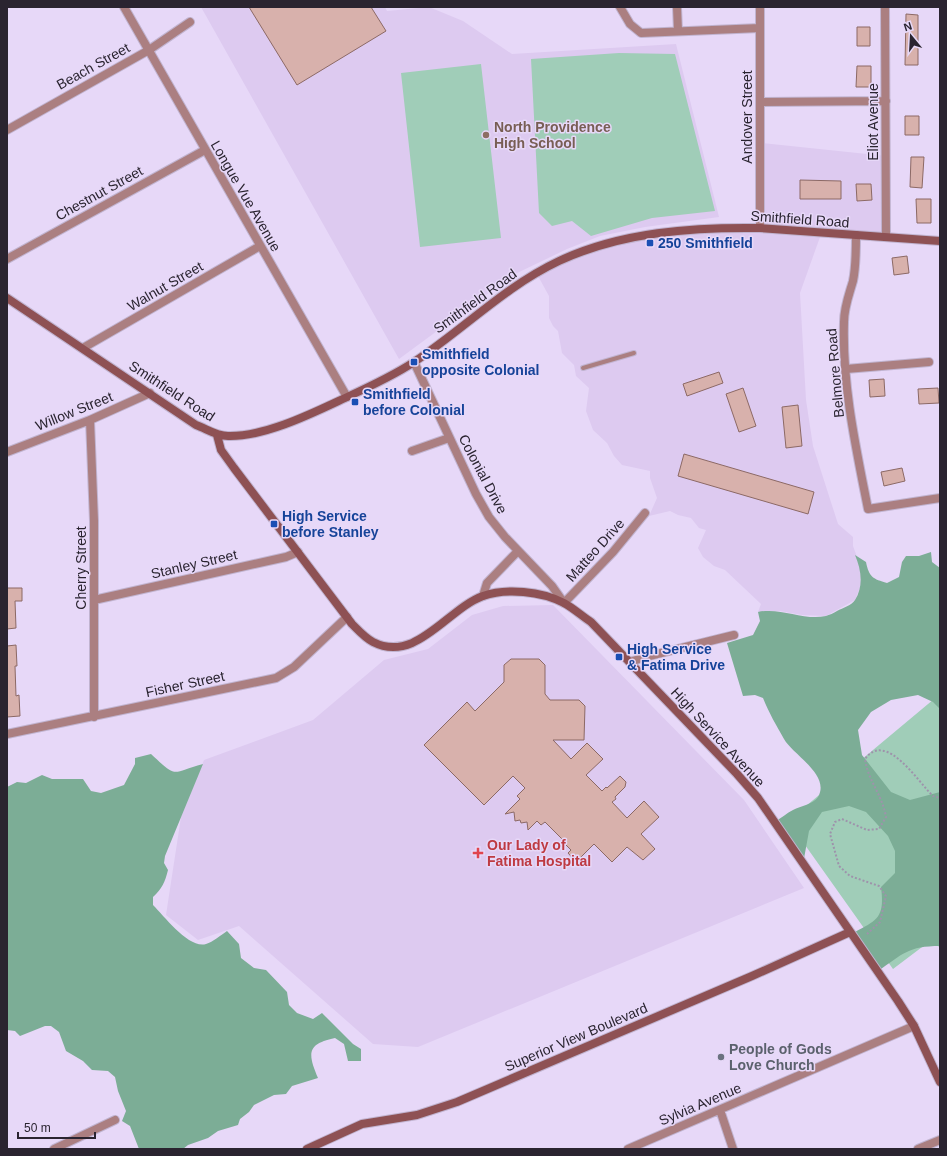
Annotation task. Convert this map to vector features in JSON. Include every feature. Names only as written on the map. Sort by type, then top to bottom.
[{"type":"main road","name":"Smithfield Road","points":[[7,298],[196,424],[217,435],[238,435],[278,426],[299,419],[347,397],[414,362],[500,296],[560,261],[599,246],[626,239],[668,232],[701,229],[760,228],[940,241]]},
{"type":"main road","name":"High Service Avenue","points":[[217,435],[221,450],[347,617],[373,642],[394,647],[417,641],[464,606],[483,596],[516,592],[542,595],[564,602],[591,622],[737,774],[758,798],[914,1026],[940,1082]]},
{"type":"main road","name":"Superior View Boulevard","points":[[307,1149],[362,1124],[417,1115],[456,1102],[752,976],[850,932]]},
{"type":"street","name":"Longue Vue Avenue","points":[[124,7],[347,397]]},
{"type":"street","points":[[620,7],[630,24],[638,32],[649,33],[760,28]]},
{"type":"street","points":[[677,7],[678,31]]},
{"type":"street","name":"Andover Street","points":[[760,7],[760,228]]},
{"type":"street","name":"Eliot Avenue","points":[[885,7],[886,236]]},
{"type":"street","name":"Beach Street","points":[[7,130],[149,50],[190,22]]},
{"type":"street","points":[[760,102],[886,101]]},
{"type":"street","name":"Chestnut Street","points":[[7,259],[205,150]]},
{"type":"street","name":"Belmore Road","points":[[856,236],[853,280],[844,312],[846,369],[854,438],[868,509],[940,498]]},
{"type":"street","name":"Walnut Street","points":[[83,348],[260,246]]},
{"type":"street","name":"Colonial Drive","points":[[414,362],[476,494],[489,517],[518,551],[552,586],[564,602]]},
{"type":"street","points":[[846,369],[929,362]]},
{"type":"street","name":"Willow Street","points":[[7,452],[90,420],[150,393]]},
{"type":"street","name":"Cherry Street","points":[[90,420],[94,520],[94,717]]},
{"type":"street","points":[[412,451],[449,438]]},
{"type":"street","name":"Matteo Drive","points":[[564,602],[613,552],[644,513]]},
{"type":"street","points":[[483,596],[487,583],[518,551]]},
{"type":"street","name":"Stanley Street","points":[[94,600],[278,559],[298,552]]},
{"type":"street","name":"Fisher Street","points":[[7,734],[276,678],[294,666],[347,617]]},
{"type":"street","points":[[630,662],[734,635]]},
{"type":"street","name":"Sylvia Avenue","points":[[628,1149],[914,1026]]},
{"type":"street","points":[[720,1110],[733,1149]]},
{"type":"street","points":[[54,1149],[116,1120]]},
{"type":"street","points":[[918,1149],[940,1140]]},
{"type":"lane","points":[[583,368],[634,353]]},
{"type":"path","points":[[867,934],[880,922],[886,896],[879,886],[850,876],[839,866],[830,834],[834,822],[842,819],[867,830],[879,829],[886,817],[884,802],[867,770],[866,759],[870,753],[878,749],[885,750],[902,763],[933,796],[940,798]]},
{"type":"shaded area","name":"North Providence High School","points":[[201,7],[385,7],[387,11],[429,7],[463,21],[512,54],[676,44],[719,217],[645,227],[600,236],[567,249],[513,275],[399,359]]},
{"type":"shaded area","points":[[762,143],[886,156],[887,234],[823,234],[820,237],[800,293],[806,400],[813,446],[838,524],[853,537],[853,546],[860,565],[861,585],[855,600],[826,616],[802,615],[780,611],[758,612],[761,604],[725,570],[714,566],[703,557],[698,548],[706,530],[699,528],[691,518],[678,515],[670,511],[649,516],[657,498],[650,478],[650,471],[622,465],[614,456],[607,443],[593,430],[586,411],[589,388],[576,376],[574,365],[562,353],[558,331],[553,326],[549,318],[549,296],[538,276],[560,262],[619,244],[705,230],[757,230]]},
{"type":"shaded area","name":"Our Lady of Fatima Hospital","points":[[553,605],[744,800],[804,888],[418,1047],[373,1044],[239,926],[198,940],[166,915],[181,817],[204,760],[313,720],[384,660],[428,649],[472,615],[503,606]]},
{"type":"green space","points":[[619,53],[675,54],[715,211],[652,218],[591,236],[572,221],[552,226],[539,213],[531,59]]},
{"type":"green space","points":[[481,64],[501,238],[420,247],[401,73]]},
{"type":"green space","points":[[931,552],[932,562],[940,568],[940,709],[933,702],[918,695],[891,700],[871,712],[858,730],[862,755],[891,792],[910,800],[940,792],[940,946],[929,946],[913,949],[878,971],[851,934],[873,921],[880,912],[882,906],[881,887],[895,873],[895,851],[888,836],[866,812],[849,806],[822,812],[809,831],[803,864],[775,822],[791,811],[816,799],[821,789],[819,781],[809,765],[788,745],[770,714],[763,698],[755,695],[743,696],[727,643],[753,635],[760,621],[758,612],[775,611],[809,617],[818,617],[830,615],[852,603],[858,595],[861,583],[859,566],[855,555],[866,562],[872,577],[887,583],[899,577],[902,562],[906,556],[919,556]]},
{"type":"green space","points":[[940,694],[940,949],[934,938],[893,969],[788,821]]},
{"type":"green space","points":[[151,754],[171,771],[175,772],[203,764],[165,856],[164,863],[168,870],[163,885],[153,897],[153,905],[178,931],[192,942],[206,944],[227,931],[239,944],[241,958],[254,968],[266,970],[287,992],[289,1005],[297,1013],[313,1019],[322,1013],[353,1044],[361,1049],[361,1061],[348,1061],[344,1044],[335,1038],[319,1043],[314,1047],[311,1056],[318,1078],[292,1086],[286,1094],[274,1095],[254,1105],[249,1112],[240,1119],[238,1125],[218,1131],[208,1138],[188,1145],[183,1149],[139,1149],[130,1126],[122,1121],[126,1111],[118,1091],[115,1077],[108,1071],[92,1070],[83,1061],[66,1051],[59,1032],[51,1026],[45,1026],[20,1036],[15,1031],[7,1030],[7,787],[17,782],[26,783],[42,775],[52,779],[83,779],[91,791],[101,793],[124,785],[135,764],[135,758]]},
{"type":"building","points":[[249,7],[371,7],[386,31],[297,85]]},
{"type":"building","points":[[906,14],[918,15],[918,65],[905,65]]},
{"type":"building","points":[[857,27],[870,27],[870,46],[857,46]]},
{"type":"building","points":[[857,66],[871,66],[871,87],[856,87]]},
{"type":"building","points":[[905,116],[919,116],[919,135],[905,135]]},
{"type":"building","points":[[911,157],[924,157],[922,188],[910,187]]},
{"type":"building","points":[[800,180],[841,181],[841,199],[800,199]]},
{"type":"building","points":[[856,184],[871,184],[872,200],[857,201]]},
{"type":"building","points":[[916,199],[931,199],[931,223],[917,223]]},
{"type":"building","points":[[907,256],[909,273],[894,275],[892,258]]},
{"type":"building","points":[[719,372],[723,383],[687,396],[683,384]]},
{"type":"building","points":[[884,379],[885,396],[870,397],[869,380]]},
{"type":"building","points":[[743,388],[756,426],[739,432],[726,394]]},
{"type":"building","points":[[938,388],[939,403],[919,404],[918,389]]},
{"type":"building","points":[[798,405],[802,446],[786,448],[782,407]]},
{"type":"building","points":[[684,454],[814,492],[808,514],[678,476]]},
{"type":"building","points":[[902,468],[905,481],[884,486],[881,472]]},
{"type":"building","points":[[7,588],[22,588],[22,601],[15,601],[16,628],[7,629]]},
{"type":"building","points":[[16,645],[16,696],[19,695],[20,716],[7,717],[7,646]]},
{"type":"building","points":[[511,659],[539,659],[545,665],[545,694],[550,700],[579,700],[585,706],[584,740],[553,740],[571,759],[587,743],[603,759],[586,775],[602,791],[620,776],[626,782],[625,787],[612,802],[627,818],[644,801],[659,817],[641,834],[655,849],[643,860],[627,847],[612,862],[594,844],[576,862],[568,853],[571,850],[565,844],[566,843],[545,822],[541,825],[537,821],[528,830],[527,822],[521,823],[520,820],[515,821],[514,812],[505,814],[520,799],[517,796],[525,788],[513,776],[484,805],[424,745],[467,702],[475,711],[504,682],[504,665]]},
{"type":"place","name":"North Providence High School","points":[[486,135]]},
{"type":"place","name":"250 Smithfield","points":[[650,243]]},
{"type":"place","name":"Smithfield opposite Colonial","points":[[414,362]]},
{"type":"place","name":"Smithfield before Colonial","points":[[355,402]]},
{"type":"place","name":"High Service before Stanley","points":[[274,524]]},
{"type":"place","name":"High Service & Fatima Drive","points":[[619,657]]},
{"type":"place","name":"Our Lady of Fatima Hospital","points":[[478,853]]},
{"type":"place","name":"People of Gods Love Church","points":[[721,1057]]}]
